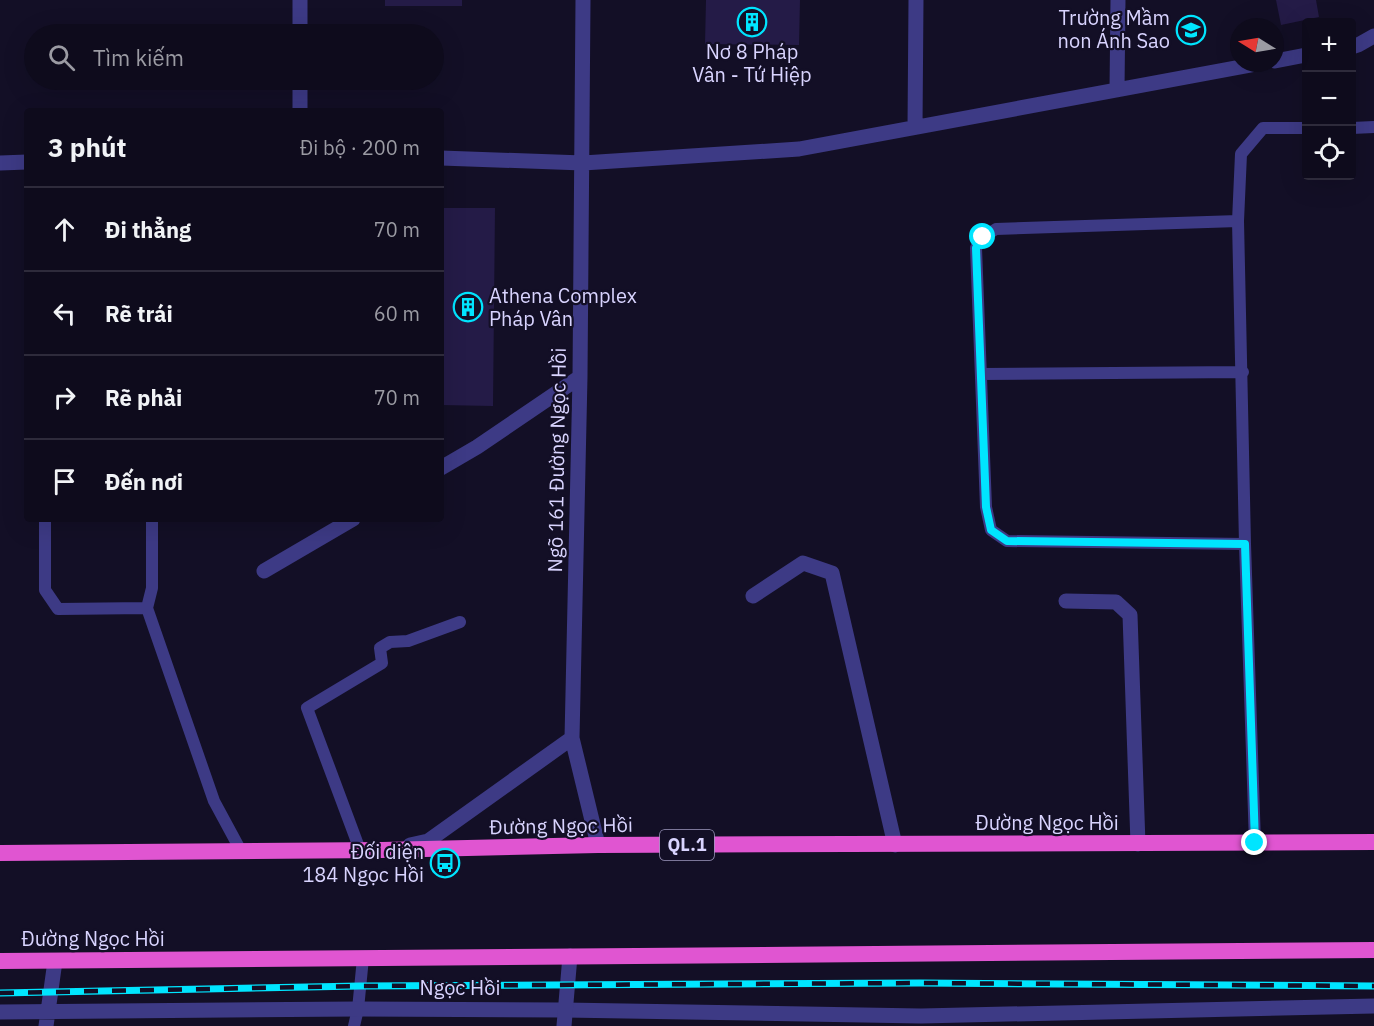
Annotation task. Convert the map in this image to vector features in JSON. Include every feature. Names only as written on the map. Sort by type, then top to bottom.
[{"type":"highway","name":"Đường Ngọc Hồi","points":[[0,853],[382,850],[598,845],[1374,842]]},
{"type":"highway","name":"Đường Ngọc Hồi","points":[[0,961],[1374,950]]},
{"type":"street","points":[[300,0],[300,24]]},
{"type":"street","name":"Ngõ 161 Đường Ngọc Hồi","points":[[583,0],[580,377],[572,738],[598,845]]},
{"type":"street","points":[[915,127],[916,0]]},
{"type":"street","points":[[1117,90],[1118,0]]},
{"type":"street","points":[[1356,46],[1374,36]]},
{"type":"street","points":[[1284,59],[1302,56]]},
{"type":"street","points":[[444,158],[583,163],[799,149],[1230,69]]},
{"type":"street","points":[[300,90],[300,108]]},
{"type":"street","points":[[0,163],[24,162]]},
{"type":"street","points":[[444,466],[477,447],[580,377]]},
{"type":"street","points":[[264,571],[348,522]]},
{"type":"street","points":[[753,596],[803,563],[831,573],[896,845]]},
{"type":"street","points":[[1066,601],[1116,602],[1130,615],[1138,844]]},
{"type":"street","points":[[382,850],[428,841],[572,738]]},
{"type":"street","points":[[564,1026],[570,956]]},
{"type":"street","points":[[47,1019],[55,961]]},
{"type":"street","name":"Ngọc Hồi","points":[[0,1012],[47,1019],[358,1009],[564,1010],[921,1021],[1374,1006]]},
{"type":"lane","points":[[1356,128],[1374,127]]},
{"type":"lane","points":[[1255,843],[1245,544],[1238,221],[1241,154],[1263,128],[1302,128]]},
{"type":"lane","points":[[1238,221],[996,229],[983,237],[976,248],[986,507],[991,530],[1007,541],[1245,544]]},
{"type":"lane","points":[[981,374],[1243,372]]},
{"type":"lane","points":[[45,522],[45,590],[58,609],[147,608]]},
{"type":"lane","points":[[152,522],[152,588],[147,608],[214,801],[241,851]]},
{"type":"lane","points":[[360,850],[307,708],[382,663],[380,648],[390,642],[408,641],[460,622]]},
{"type":"lane","points":[[354,1026],[363,958]]},
{"type":"building","points":[[385,0],[462,0],[462,6],[385,6]]},
{"type":"building","name":"Nơ 8 Pháp Vân - Tứ Hiệp","points":[[706,0],[800,0],[799,45],[705,44]]},
{"type":"building","points":[[1276,0],[1316,0],[1319,17],[1302,18],[1302,21],[1284,24],[1284,18],[1280,18]]},
{"type":"building","name":"Athena Complex Pháp Vân","points":[[444,208],[495,208],[493,406],[444,405]]},
{"type":"railway","points":[[0,993],[360,986],[920,983],[1374,986]]},
{"type":"place","name":"Nơ 8 Pháp Vân - Tứ Hiệp","points":[[752,22]]},
{"type":"place","name":"Trường Mầm non Ánh Sao","points":[[1191,30]]},
{"type":"place","name":"Athena Complex Pháp Vân","points":[[468,307]]},
{"type":"place","name":"Đối diện 184 Ngọc Hồi","points":[[445,863]]},
{"type":"route","points":[[983,237],[976,248],[986,507],[991,530],[1007,541],[1245,544],[1255,843]]}]
